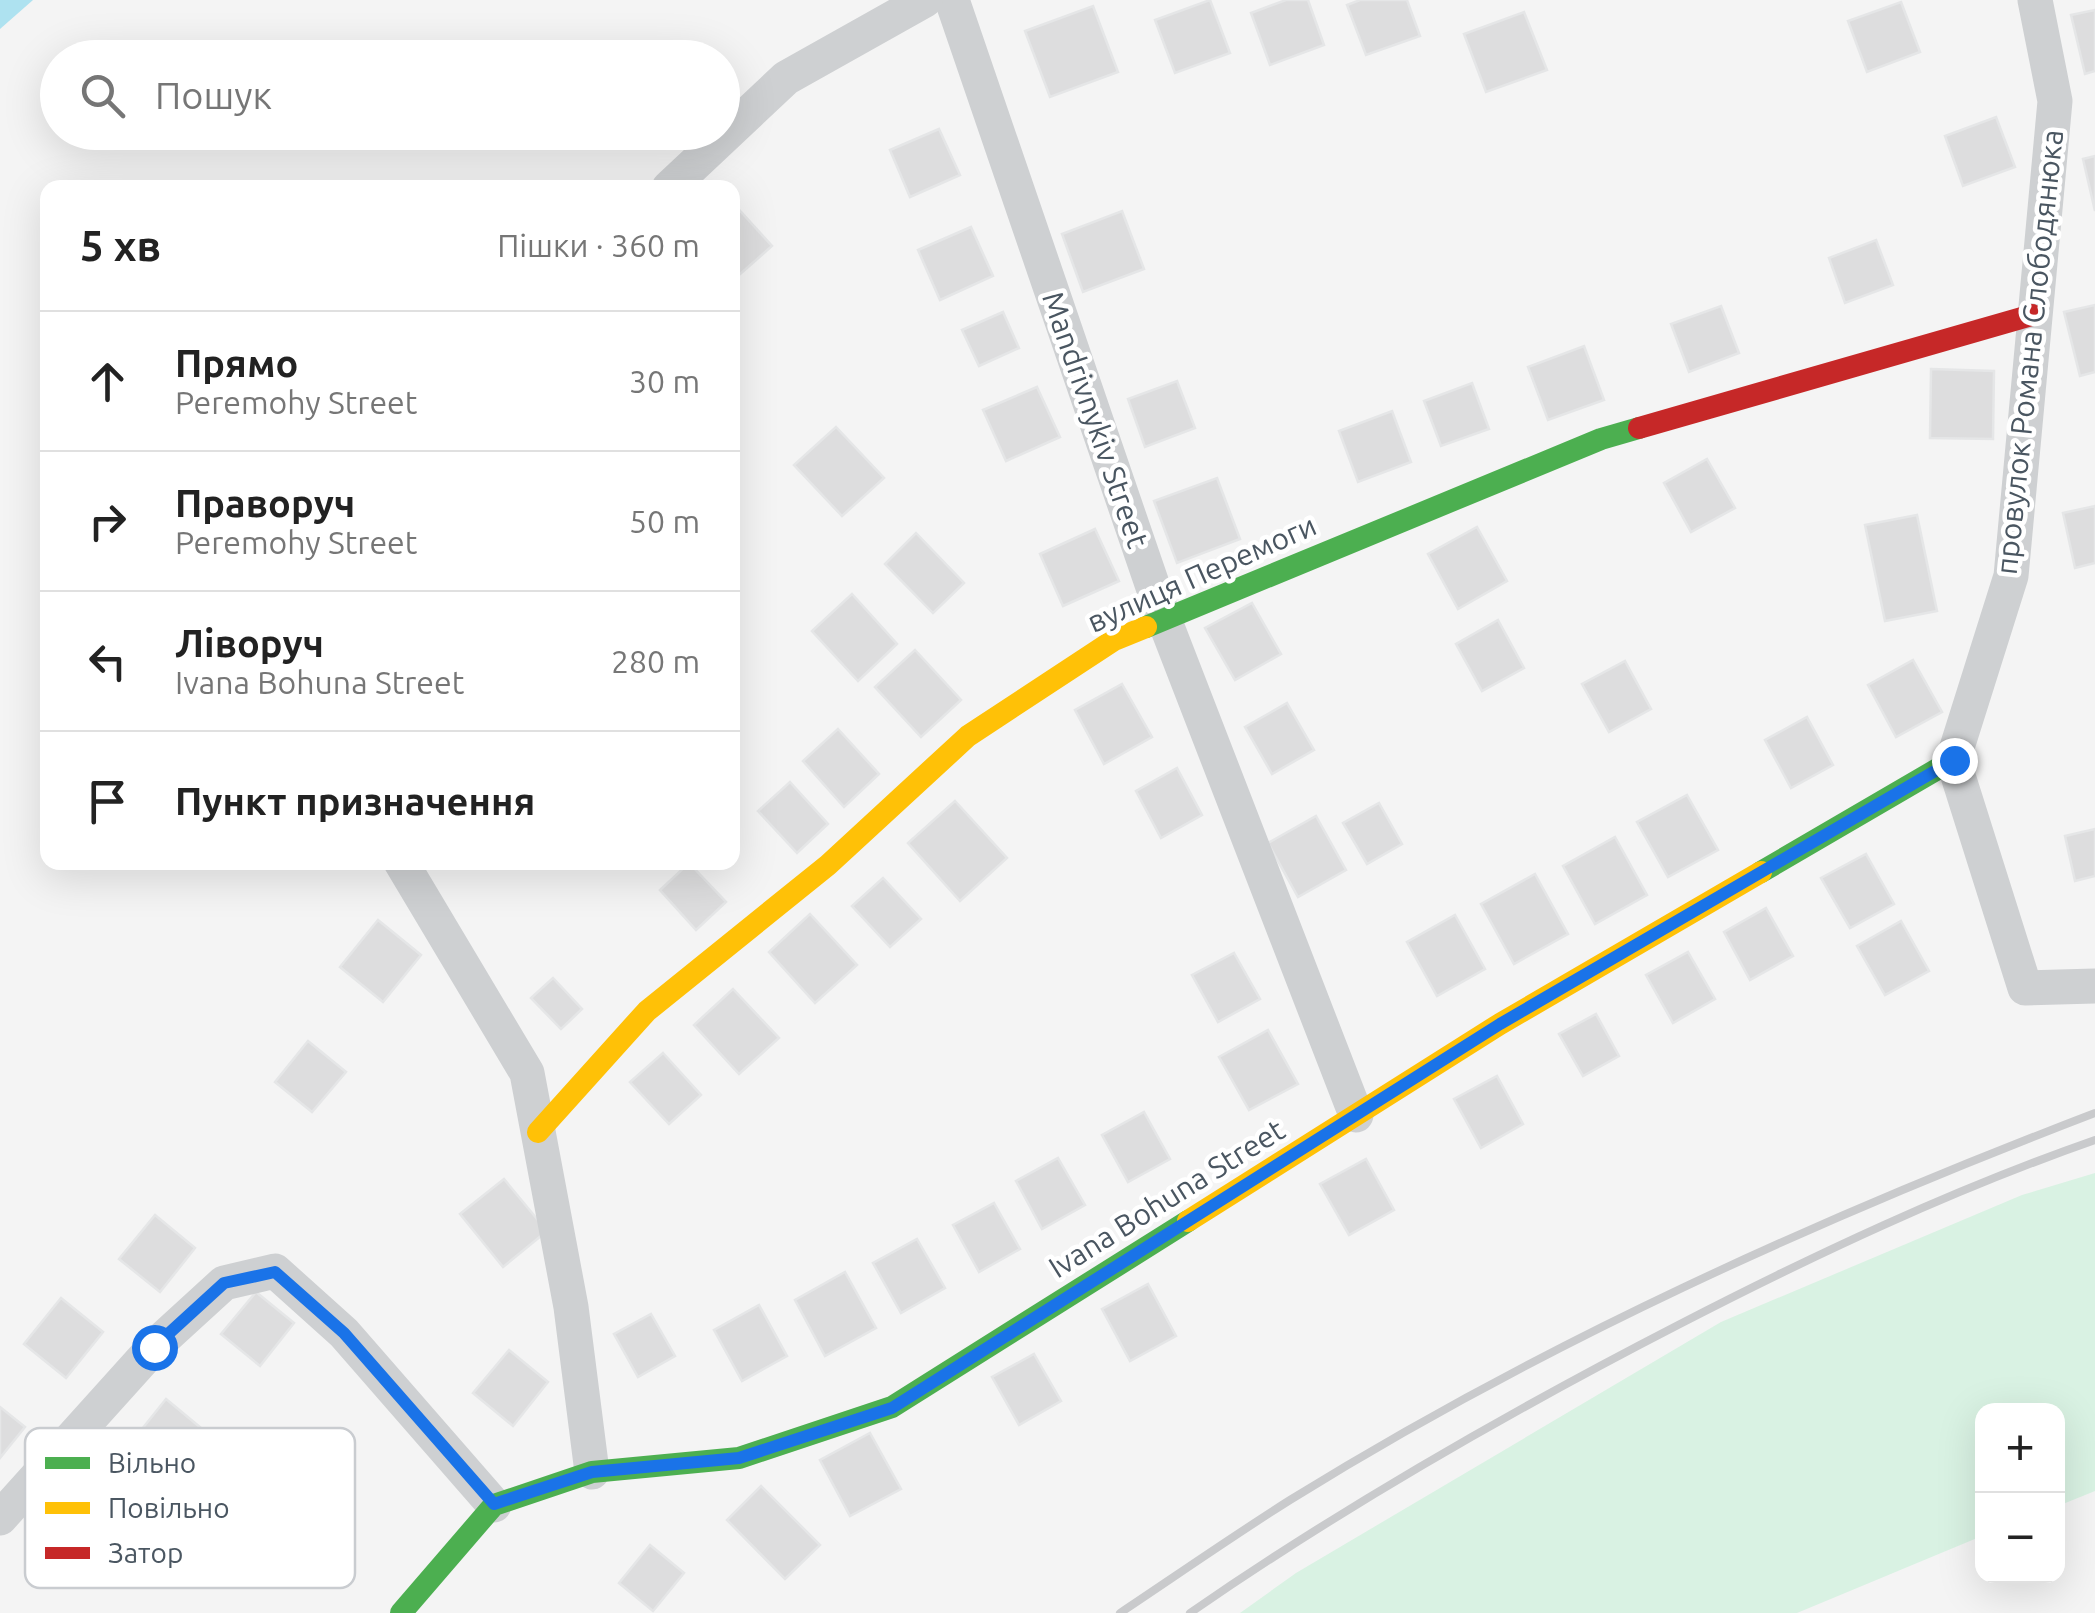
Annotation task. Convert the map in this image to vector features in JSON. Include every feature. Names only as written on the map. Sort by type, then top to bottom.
[{"type":"street","points":[[740,121],[786,78],[925,0]]},
{"type":"street","name":"Mandrivnykiv Street","points":[[952,0],[1164,619],[1356,1115]]},
{"type":"street","name":"провулок Романа Слободянюка","points":[[1954,760],[2011,576],[2032,315],[2055,100],[2035,0]]},
{"type":"street","points":[[678,180],[709,150]]},
{"type":"street","name":"вулиця Перемоги","points":[[538,1132],[647,1011],[828,865],[968,736],[1114,640],[1600,440],[2032,315]]},
{"type":"street","points":[[1954,760],[2025,988],[2095,986]]},
{"type":"street","name":"Ivana Bohuna Street","points":[[494,1504],[592,1472],[739,1458],[892,1408],[1500,1024],[1954,760]]},
{"type":"street","points":[[406,870],[527,1073],[571,1308],[592,1472]]},
{"type":"street","points":[[81,1428],[154,1347],[224,1283],[275,1272],[344,1333],[494,1504],[401,1613]]},
{"type":"street","points":[[0,1518],[25,1490]]},
{"type":"green space","points":[[2095,1173],[2095,1491],[2065,1503],[2065,1403],[1975,1403],[1975,1539],[1797,1613],[1240,1613],[1296,1573],[1721,1322],[2022,1195]]},
{"type":"water","points":[[0,0],[33,0],[0,29]]},
{"type":"building","points":[[1210,0],[1230,53],[1175,73],[1155,20]]},
{"type":"building","points":[[1286,0],[1308,0],[1324,45],[1270,65],[1251,13]]},
{"type":"building","points":[[1360,0],[1407,0],[1420,36],[1366,55],[1347,5]]},
{"type":"building","points":[[1901,2],[1920,52],[1867,72],[1848,21]]},
{"type":"building","points":[[1093,6],[1118,72],[1050,97],[1025,31]]},
{"type":"building","points":[[2095,10],[2095,71],[2085,74],[2071,15]]},
{"type":"building","points":[[1524,12],[1547,70],[1486,92],[1464,34]]},
{"type":"building","points":[[1996,117],[2015,167],[1963,186],[1945,136]]},
{"type":"building","points":[[939,129],[960,175],[910,197],[890,150]]},
{"type":"building","points":[[2095,156],[2095,211],[2083,159]]},
{"type":"building","points":[[740,211],[772,246],[740,274]]},
{"type":"building","points":[[1122,211],[1144,269],[1083,292],[1062,234]]},
{"type":"building","points":[[971,227],[993,276],[940,300],[918,250]]},
{"type":"building","points":[[1876,240],[1893,285],[1845,303],[1829,258]]},
{"type":"building","points":[[2095,305],[2095,372],[2080,376],[2064,312]]},
{"type":"building","points":[[1721,306],[1739,353],[1689,372],[1671,324]]},
{"type":"building","points":[[1003,312],[1019,348],[979,366],[962,330]]},
{"type":"building","points":[[1584,346],[1604,400],[1548,420],[1528,367]]},
{"type":"building","points":[[1931,369],[1994,371],[1993,439],[1930,438]]},
{"type":"building","points":[[1177,381],[1195,428],[1145,447],[1128,399]]},
{"type":"building","points":[[1472,383],[1489,429],[1441,446],[1424,401]]},
{"type":"building","points":[[1037,387],[1060,437],[1006,461],[983,410]]},
{"type":"building","points":[[1392,411],[1411,462],[1358,482],[1339,431]]},
{"type":"building","points":[[836,427],[884,478],[842,516],[794,465]]},
{"type":"building","points":[[1707,459],[1735,508],[1691,532],[1664,483]]},
{"type":"building","points":[[1217,478],[1240,539],[1177,563],[1154,501]]},
{"type":"building","points":[[2095,506],[2095,563],[2075,568],[2063,513]]},
{"type":"building","points":[[1917,515],[1937,611],[1885,621],[1865,525]]},
{"type":"building","points":[[1477,527],[1507,581],[1458,609],[1428,554]]},
{"type":"building","points":[[1095,529],[1119,581],[1063,606],[1040,554]]},
{"type":"building","points":[[916,533],[964,583],[933,613],[885,564]]},
{"type":"building","points":[[852,594],[897,644],[858,681],[812,631]]},
{"type":"building","points":[[1252,603],[1281,654],[1235,680],[1205,628]]},
{"type":"building","points":[[1498,620],[1524,668],[1482,691],[1456,644]]},
{"type":"building","points":[[915,650],[961,700],[921,737],[875,687]]},
{"type":"building","points":[[1913,660],[1942,712],[1896,737],[1868,685]]},
{"type":"building","points":[[1625,661],[1651,709],[1609,732],[1582,684]]},
{"type":"building","points":[[1122,684],[1152,737],[1104,764],[1075,710]]},
{"type":"building","points":[[1287,703],[1314,750],[1272,774],[1245,727]]},
{"type":"building","points":[[1807,717],[1833,765],[1791,788],[1765,740]]},
{"type":"building","points":[[838,729],[879,774],[844,807],[803,761]]},
{"type":"building","points":[[1177,768],[1202,815],[1161,838],[1136,791]]},
{"type":"building","points":[[790,782],[828,824],[797,853],[758,811]]},
{"type":"building","points":[[1687,795],[1718,850],[1668,877],[1637,822]]},
{"type":"building","points":[[955,801],[1007,858],[960,901],[908,843]]},
{"type":"building","points":[[1379,803],[1402,844],[1367,864],[1343,823]]},
{"type":"building","points":[[1316,816],[1346,870],[1298,897],[1268,843]]},
{"type":"building","points":[[2095,829],[2095,876],[2075,881],[2065,836]]},
{"type":"building","points":[[1615,837],[1647,895],[1595,924],[1563,866]]},
{"type":"building","points":[[1866,854],[1894,904],[1850,928],[1821,878]]},
{"type":"building","points":[[681,870],[696,870],[726,902],[696,930],[660,890]]},
{"type":"building","points":[[1535,874],[1568,934],[1514,964],[1481,904]]},
{"type":"building","points":[[883,878],[921,919],[890,947],[852,906]]},
{"type":"building","points":[[1766,908],[1793,956],[1750,980],[1724,932]]},
{"type":"building","points":[[810,914],[857,965],[815,1003],[769,952]]},
{"type":"building","points":[[1455,915],[1485,969],[1437,996],[1407,942]]},
{"type":"building","points":[[378,920],[421,955],[383,1002],[340,967]]},
{"type":"building","points":[[1901,921],[1929,971],[1885,995],[1857,946]]},
{"type":"building","points":[[1688,952],[1715,999],[1673,1023],[1646,975]]},
{"type":"building","points":[[1234,953],[1260,999],[1218,1022],[1192,975]]},
{"type":"building","points":[[553,978],[582,1009],[561,1029],[531,998]]},
{"type":"building","points":[[733,989],[779,1038],[739,1074],[694,1025]]},
{"type":"building","points":[[1596,1014],[1619,1056],[1583,1076],[1559,1034]]},
{"type":"building","points":[[1268,1030],[1298,1084],[1249,1110],[1219,1057]]},
{"type":"building","points":[[308,1041],[346,1072],[312,1112],[275,1082]]},
{"type":"building","points":[[663,1053],[701,1095],[669,1124],[630,1082]]},
{"type":"building","points":[[1497,1076],[1523,1124],[1481,1148],[1454,1099]]},
{"type":"building","points":[[1144,1112],[1170,1159],[1128,1182],[1102,1135]]},
{"type":"building","points":[[1058,1158],[1085,1205],[1042,1229],[1016,1181]]},
{"type":"building","points":[[1366,1159],[1394,1210],[1349,1235],[1320,1184]]},
{"type":"building","points":[[504,1179],[547,1231],[503,1267],[460,1214]]},
{"type":"building","points":[[994,1203],[1020,1249],[979,1272],[953,1225]]},
{"type":"building","points":[[155,1215],[195,1248],[160,1292],[119,1259]]},
{"type":"building","points":[[917,1239],[945,1288],[901,1313],[873,1263]]},
{"type":"building","points":[[845,1272],[876,1328],[825,1356],[795,1300]]},
{"type":"building","points":[[1148,1284],[1176,1336],[1130,1361],[1102,1309]]},
{"type":"building","points":[[256,1292],[294,1323],[260,1366],[221,1334]]},
{"type":"building","points":[[61,1298],[103,1332],[66,1378],[24,1344]]},
{"type":"building","points":[[759,1305],[787,1356],[742,1381],[714,1330]]},
{"type":"building","points":[[651,1314],[675,1356],[638,1377],[614,1334]]},
{"type":"building","points":[[509,1350],[548,1382],[513,1426],[473,1393]]},
{"type":"building","points":[[1034,1354],[1061,1401],[1019,1425],[992,1377]]},
{"type":"building","points":[[166,1399],[201,1428],[143,1428]]},
{"type":"building","points":[[0,1407],[25,1427],[0,1458]]},
{"type":"building","points":[[870,1433],[901,1489],[850,1516],[820,1460]]},
{"type":"building","points":[[761,1486],[820,1545],[785,1579],[727,1520]]},
{"type":"building","points":[[650,1545],[684,1573],[653,1611],[619,1583]]},
{"type":"railway","points":[[1120,1613],[1269,1514],[1386,1443],[1583,1337],[1785,1241],[2095,1113]]},
{"type":"railway","points":[[1190,1613],[1369,1497],[1617,1357],[1884,1225],[2095,1140]]},
{"type":"traffic: fast","points":[[1146,627],[1601,439],[1639,428]]},
{"type":"traffic: fast","points":[[1761,872],[1953,760]]},
{"type":"traffic: fast","points":[[401,1613],[494,1505],[592,1472],[739,1458],[892,1407],[1188,1221]]},
{"type":"traffic: slow","points":[[538,1132],[647,1011],[828,865],[968,736],[1114,640],[1146,627]]},
{"type":"traffic: slow","points":[[1188,1221],[1500,1024],[1761,872]]},
{"type":"traffic: jam","points":[[1639,428],[2032,315]]},
{"type":"route","points":[[154,1347],[224,1283],[275,1272],[344,1333],[494,1504],[592,1472],[739,1458],[892,1408],[1500,1024],[1954,760]]}]
